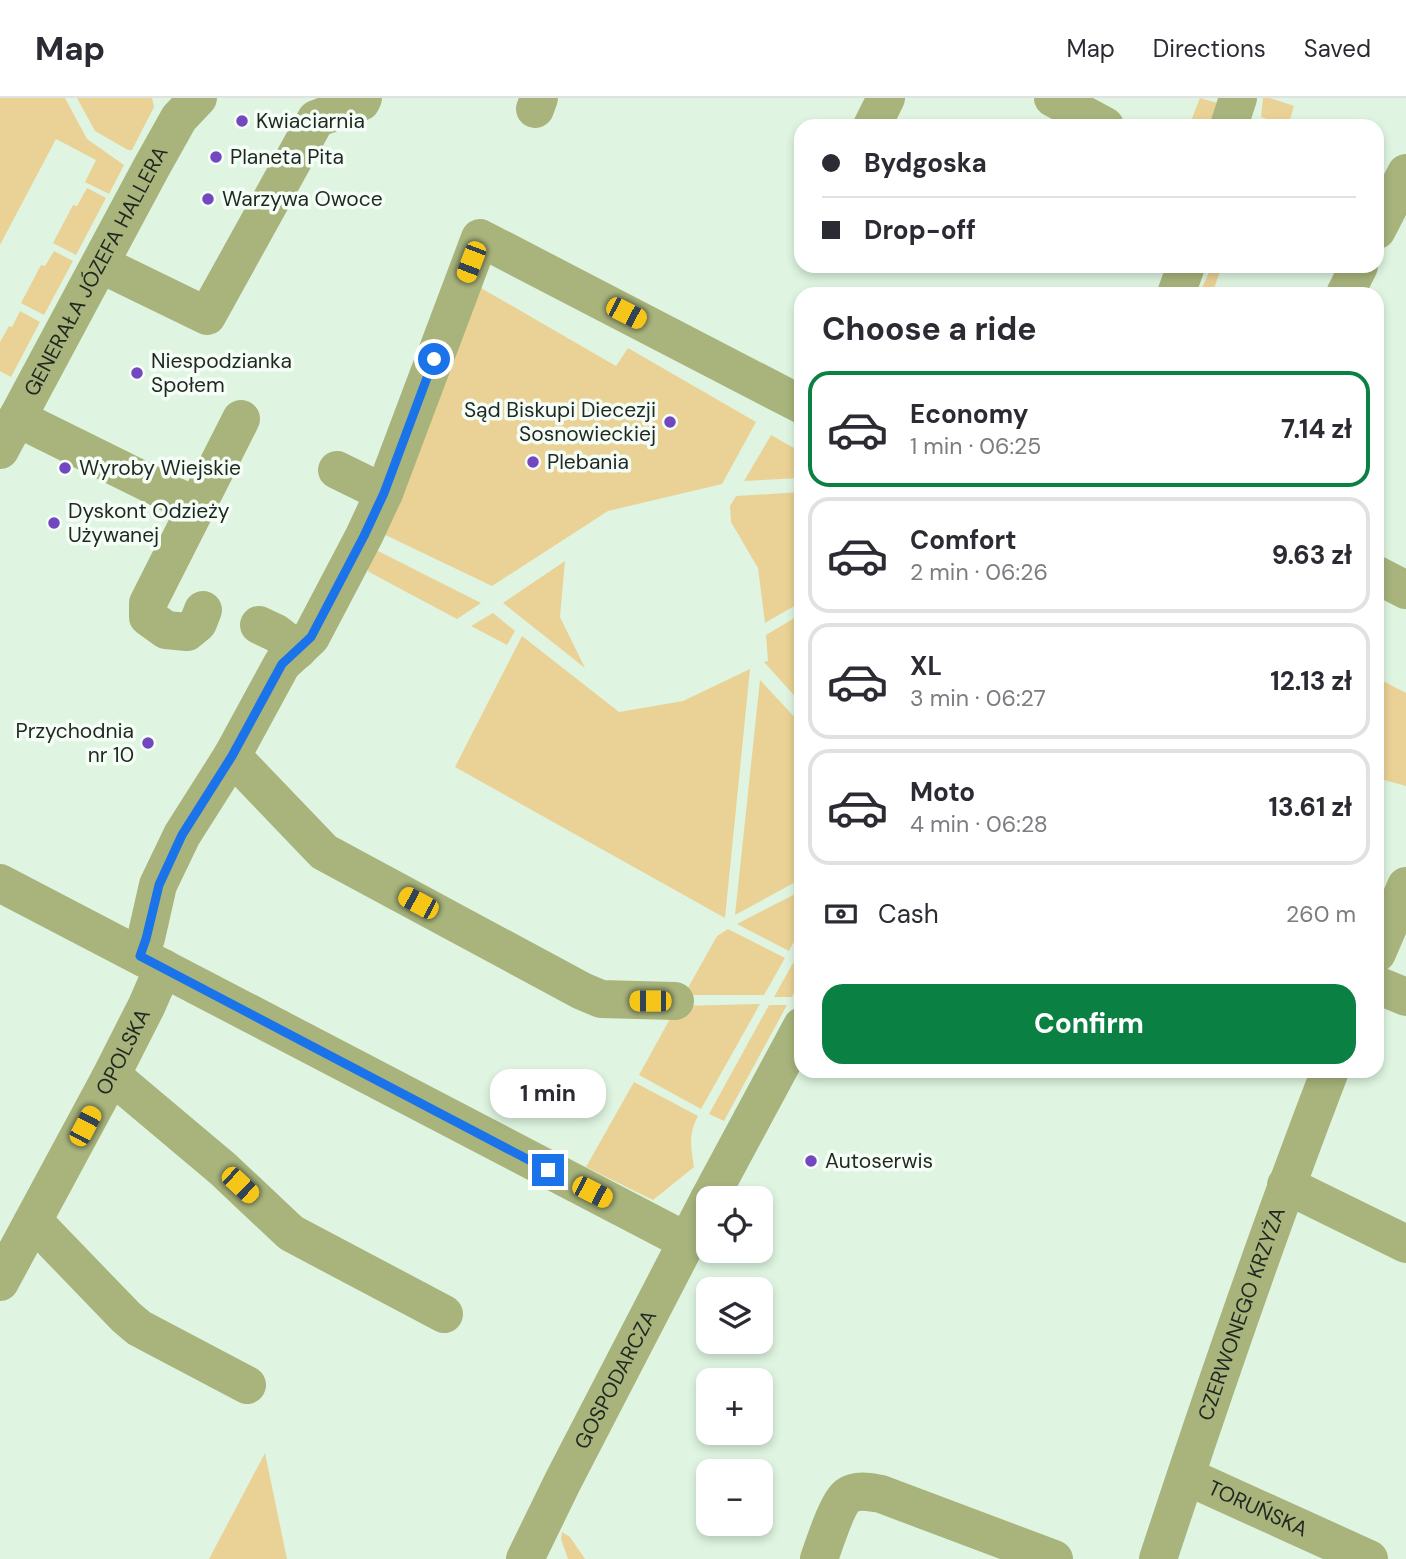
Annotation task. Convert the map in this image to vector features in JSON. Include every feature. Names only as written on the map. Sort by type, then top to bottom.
[{"type":"street","name":"GENERAŁA JÓZEFA HALLERA","points":[[8,434],[179,118],[198,98]]},
{"type":"street","points":[[100,264],[207,316],[316,119],[361,102],[363,98]]},
{"type":"street","points":[[876,119],[886,98]]},
{"type":"street","points":[[1053,98],[1092,119]]},
{"type":"street","points":[[1231,119],[1238,98]]},
{"type":"street","points":[[1384,216],[1406,173]]},
{"type":"street","name":"OPOLSKA","points":[[0,1282],[147,1005],[152,962],[146,939],[159,885],[182,835],[232,756],[282,664],[311,637],[364,536],[384,493],[480,238],[794,401]]},
{"type":"street","points":[[204,610],[198,623],[187,632],[166,630],[148,617],[148,603],[241,419]]},
{"type":"street","points":[[8,434],[197,508]]},
{"type":"street","points":[[337,470],[384,493]]},
{"type":"street","points":[[1384,579],[1406,590]]},
{"type":"street","points":[[259,625],[276,633],[298,650]]},
{"type":"street","points":[[232,756],[324,852],[582,991],[601,999],[676,1001]]},
{"type":"street","points":[[0,883],[686,1241]]},
{"type":"street","points":[[1384,937],[1406,886]]},
{"type":"street","points":[[1384,988],[1406,997]]},
{"type":"street","name":"GOSPODARCZA","points":[[716,1186],[794,1041]]},
{"type":"street","points":[[110,1078],[122,1084],[223,1169],[291,1233],[444,1314]]},
{"type":"street","name":"CZERWONEGO KRZYŻA","points":[[1158,1559],[1286,1185],[1327,1078]]},
{"type":"street","points":[[1286,1185],[1406,1244]]},
{"type":"street","points":[[32,1223],[139,1328],[247,1385]]},
{"type":"street","name":"GOSPODARCZA","points":[[525,1559],[696,1223]]},
{"type":"street","name":"TORUŃSKA","points":[[1186,1476],[1369,1559]]},
{"type":"street","points":[[819,1559],[839,1508],[848,1495],[864,1491],[881,1494],[1054,1559]]},
{"type":"shaded area","points":[[0,98],[65,98],[87,139],[124,165],[109,194],[85,182],[96,160],[56,139],[0,245]]},
{"type":"shaded area","points":[[77,98],[152,98],[154,107],[132,150],[128,150],[95,131]]},
{"type":"shaded area","points":[[1200,98],[1221,104],[1215,119],[1192,119]]},
{"type":"shaded area","points":[[1263,98],[1294,106],[1290,119],[1261,117]]},
{"type":"shaded area","points":[[87,188],[106,198],[76,255],[53,243],[73,205],[77,206]]},
{"type":"shaded area","points":[[54,251],[73,261],[44,315],[21,303],[41,265],[45,266]]},
{"type":"shaded area","points":[[1209,273],[1220,273],[1214,287],[1202,287]]},
{"type":"shaded area","points":[[481,288],[616,366],[628,348],[756,422],[722,484],[608,511],[492,586],[377,531]]},
{"type":"shaded area","points":[[20,311],[40,322],[11,377],[0,371],[0,342]]},
{"type":"shaded area","points":[[771,435],[794,448],[794,478],[744,481]]},
{"type":"shaded area","points":[[794,492],[794,606],[765,623],[758,568],[731,522],[730,506],[736,496]]},
{"type":"shaded area","points":[[376,550],[481,603],[457,619],[369,572],[366,567]]},
{"type":"shaded area","points":[[565,561],[560,617],[585,668],[503,603]]},
{"type":"shaded area","points":[[493,613],[515,631],[507,645],[471,626]]},
{"type":"shaded area","points":[[794,618],[794,695],[764,662],[768,661],[766,635]]},
{"type":"shaded area","points":[[522,636],[619,712],[683,701],[750,669],[725,918],[455,767]]},
{"type":"shaded area","points":[[760,680],[794,716],[794,883],[735,915]]},
{"type":"shaded area","points":[[1384,682],[1406,693],[1406,786],[1384,780]]},
{"type":"shaded area","points":[[794,895],[794,941],[789,951],[737,924]]},
{"type":"shaded area","points":[[728,929],[785,958],[764,995],[684,995],[717,936]]},
{"type":"shaded area","points":[[793,963],[792,997],[774,997]]},
{"type":"shaded area","points":[[760,1004],[701,1109],[639,1075],[677,1006]]},
{"type":"shaded area","points":[[769,1005],[787,1005],[724,1121],[709,1114]]},
{"type":"shaded area","points":[[634,1082],[698,1116],[691,1147],[694,1167],[653,1200],[586,1167]]},
{"type":"shaded area","points":[[265,1453],[287,1559],[209,1559]]},
{"type":"shaded area","points":[[562,1532],[570,1537],[585,1559],[568,1559],[561,1539]]},
{"type":"place","name":"Kwiaciarnia","points":[[242,121]]},
{"type":"place","name":"Planeta Pita","points":[[216,157]]},
{"type":"place","name":"Warzywa Owoce","points":[[208,199]]},
{"type":"place","name":"Niespodzianka Społem","points":[[137,373]]},
{"type":"place","name":"Sąd Biskupi Diecezji Sosnowieckiej","points":[[670,422]]},
{"type":"place","name":"Plebania","points":[[533,462]]},
{"type":"place","name":"Wyroby Wiejskie","points":[[65,468]]},
{"type":"place","name":"Dyskont Odzieży Używanej","points":[[54,523]]},
{"type":"place","name":"Przychodnia nr 10","points":[[148,743]]},
{"type":"place","name":"Autoserwis","points":[[811,1161]]},
{"type":"route","points":[[434,359],[384,493],[311,637],[282,664],[232,756],[182,835],[159,885],[140,956],[548,1170]]}]
